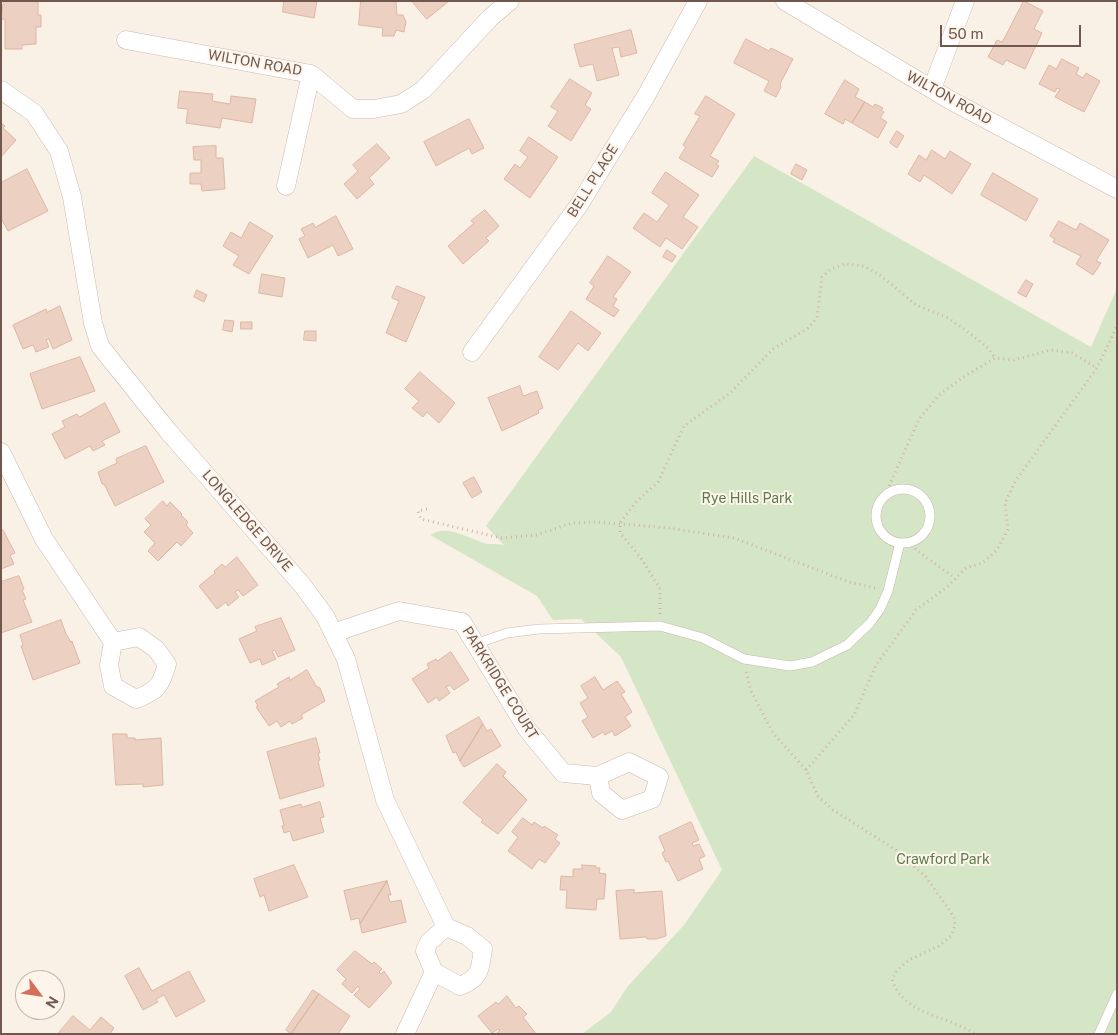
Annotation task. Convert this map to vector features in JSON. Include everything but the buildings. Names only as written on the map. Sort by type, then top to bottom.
[{"type":"street","name":"WILTON ROAD","points":[[126,40],[312,74],[353,109],[374,109],[401,104],[423,90],[490,18],[510,1]]},
{"type":"street","name":"BELL PLACE","points":[[472,352],[579,205],[646,96],[698,1]]},
{"type":"street","name":"WILTON ROAD","points":[[785,1],[932,89],[1117,190]]},
{"type":"street","points":[[932,89],[965,1]]},
{"type":"street","points":[[286,186],[312,74]]},
{"type":"street","name":"LONGLEDGE DRIVE","points":[[1,90],[34,113],[59,151],[72,197],[93,323],[100,346],[168,431],[304,586],[325,616],[346,659],[385,800],[446,927]]},
{"type":"street","points":[[1,452],[44,539],[113,642]]},
{"type":"street","name":"PARKRIDGE COURT","points":[[333,633],[399,611],[462,622],[527,729],[563,773],[598,776]]},
{"type":"street","points":[[446,927],[467,936],[483,949],[479,972],[472,982],[460,986],[434,972],[425,951],[429,942],[446,927]]},
{"type":"street","points":[[405,1034],[434,972]]},
{"type":"lane","points":[[909,489],[924,498],[930,514],[929,523],[926,531],[912,542],[900,543],[888,538],[878,526],[877,510],[885,495],[892,490],[909,489]]},
{"type":"lane","points":[[475,644],[507,633],[539,629],[660,626],[703,638],[744,659],[790,666],[812,662],[847,645],[870,623],[880,609],[888,592],[900,543]]},
{"type":"lane","points":[[1099,1034],[1117,994]]},
{"type":"path","points":[[660,626],[660,589],[641,558],[620,533],[620,523],[637,501],[658,482],[684,426],[730,393],[773,349],[808,328],[817,318],[822,277],[831,269],[844,264],[864,266],[882,276],[916,305],[948,318],[972,334],[989,349],[995,358]]},
{"type":"path","points":[[806,770],[854,715],[876,665],[916,610],[966,568],[982,563],[997,550],[1008,529],[1005,503],[1016,480],[1097,368],[1117,326]]},
{"type":"path","points":[[885,495],[919,418],[941,393],[995,358],[1014,360],[1051,350],[1072,353],[1097,368]]},
{"type":"path","points":[[427,509],[418,511],[421,519],[501,538],[536,534],[572,523],[620,523],[734,538],[849,582],[888,592]]},
{"type":"path","points":[[912,542],[916,550],[955,578]]},
{"type":"path","points":[[744,659],[751,691],[772,733],[806,770],[818,796],[833,810],[896,850],[926,877],[954,916],[955,926],[951,936],[939,946],[908,960],[897,970],[892,979],[895,991],[919,1010],[936,1015],[975,1034]]},
{"type":"green space","points":[[754,156],[1091,347],[1117,288],[1117,1034],[582,1034],[611,1012],[628,986],[684,925],[722,870],[621,657],[581,619],[553,620],[537,596],[430,535],[444,531],[452,532],[488,544],[504,545],[486,526]]},
{"type":"park label","name":"Rye Hills Park","points":[[747,499]]},
{"type":"park label","name":"Crawford Park","points":[[943,860]]}]
